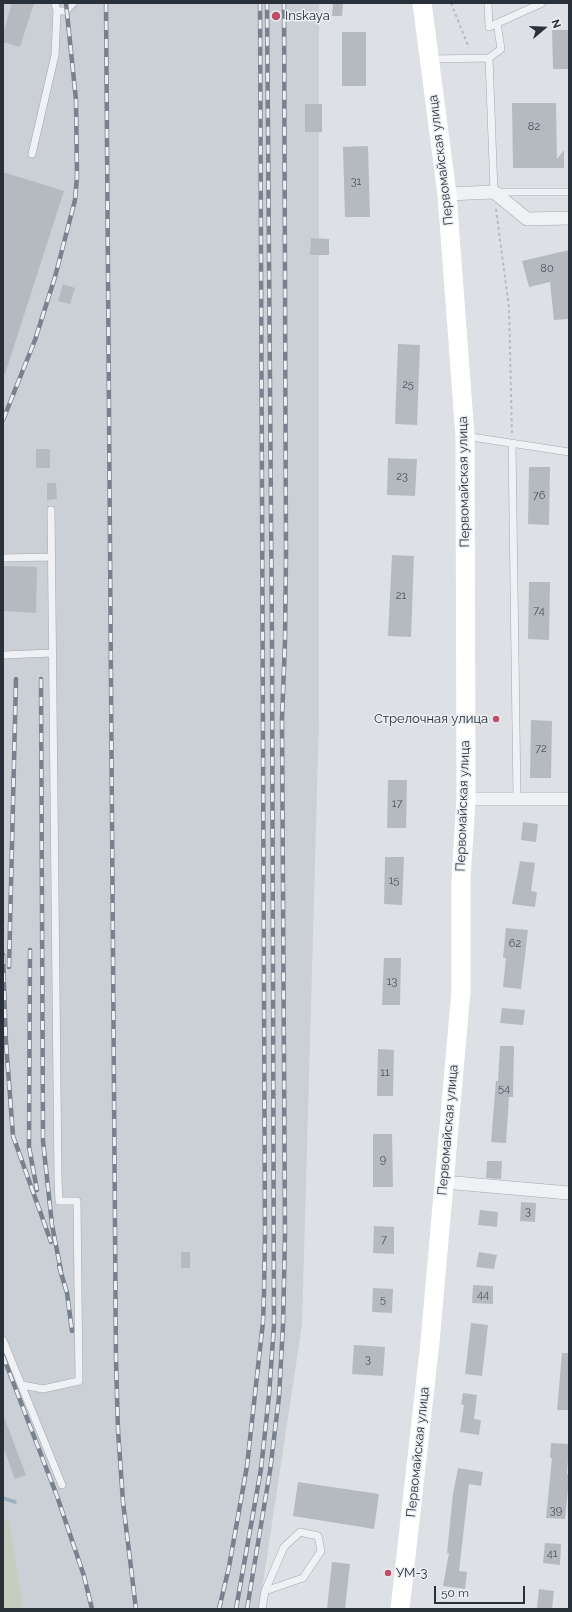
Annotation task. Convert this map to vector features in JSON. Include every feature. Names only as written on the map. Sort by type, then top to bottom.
[{"type":"main road","name":"Первомайская улица","points":[[400,1609],[430,1342],[461,991],[461,880],[466,799],[465,436],[447,194],[428,59],[422,3]]},
{"type":"street","points":[[447,194],[494,192],[527,219],[569,218]]},
{"type":"street","points":[[466,799],[569,799]]},
{"type":"street","points":[[444,1182],[569,1193]]},
{"type":"lane","points":[[32,154],[55,55],[57,11],[55,3]]},
{"type":"lane","points":[[57,11],[66,11],[73,3]]},
{"type":"lane","points":[[488,3],[489,27],[542,3]]},
{"type":"lane","points":[[428,59],[490,58],[500,49],[497,23]]},
{"type":"lane","points":[[490,58],[494,192],[569,192]]},
{"type":"lane","points":[[465,436],[512,445],[569,452]]},
{"type":"lane","points":[[512,445],[517,798]]},
{"type":"lane","points":[[22,1385],[43,1389],[79,1381],[78,1201],[59,1201],[58,1179],[51,510]]},
{"type":"lane","points":[[3,558],[51,557]]},
{"type":"lane","points":[[3,655],[52,653]]},
{"type":"lane","points":[[3,1340],[62,1485]]},
{"type":"lane","points":[[262,1609],[265,1591],[284,1547],[300,1532],[318,1536],[321,1551],[303,1578],[265,1591]]},
{"type":"path","points":[[451,3],[473,58]]},
{"type":"path","points":[[494,192],[509,308],[512,445]]},
{"type":"shaded area","points":[[3,3],[319,3],[319,719],[302,1325],[259,1609],[3,1609]]},
{"type":"green space","points":[[3,1519],[9,1521],[23,1609],[3,1609]]},
{"type":"building","points":[[12,3],[34,3],[20,47],[3,42],[3,34]]},
{"type":"building","points":[[333,3],[343,3],[342,16],[332,16]]},
{"type":"building","points":[[552,30],[569,30],[569,69],[553,69]]},
{"type":"building","points":[[342,32],[366,32],[366,86],[342,86]]},
{"type":"building","points":[[512,103],[556,103],[557,159],[564,150],[564,168],[513,168]]},
{"type":"building","points":[[305,104],[322,104],[322,132],[305,132]]},
{"type":"building","points":[[368,146],[370,217],[345,217],[343,147]]},
{"type":"building","points":[[3,172],[64,191],[5,374],[3,374]]},
{"type":"building","points":[[311,238],[329,239],[329,255],[310,255]]},
{"type":"building","points":[[569,250],[569,319],[554,320],[550,282],[529,287],[522,261]]},
{"type":"building","points":[[63,284],[75,288],[70,304],[58,301]]},
{"type":"building","points":[[398,344],[420,345],[417,425],[395,424]]},
{"type":"building","points":[[36,449],[50,449],[50,468],[36,468]]},
{"type":"building","points":[[388,458],[417,459],[415,496],[387,495]]},
{"type":"building","points":[[529,467],[550,467],[549,525],[528,524]]},
{"type":"building","points":[[47,483],[56,483],[57,499],[47,500]]},
{"type":"building","points":[[392,555],[414,556],[411,637],[388,636]]},
{"type":"building","points":[[3,566],[37,567],[36,613],[3,611]]},
{"type":"building","points":[[529,582],[550,582],[549,640],[528,639]]},
{"type":"building","points":[[531,720],[552,721],[551,778],[530,778]]},
{"type":"building","points":[[388,780],[407,780],[406,828],[387,828]]},
{"type":"building","points":[[523,822],[538,824],[536,842],[521,840]]},
{"type":"building","points":[[385,857],[404,857],[402,905],[384,904]]},
{"type":"building","points":[[520,861],[535,863],[531,891],[537,892],[535,907],[512,904]]},
{"type":"building","points":[[506,928],[528,930],[521,989],[503,987],[506,958],[503,958]]},
{"type":"building","points":[[384,958],[401,958],[400,1005],[382,1005]]},
{"type":"building","points":[[502,1008],[525,1010],[523,1025],[500,1023]]},
{"type":"building","points":[[500,1046],[514,1046],[513,1097],[509,1097],[506,1143],[491,1142],[496,1081],[498,1081]]},
{"type":"building","points":[[378,1049],[394,1050],[393,1096],[377,1096]]},
{"type":"building","points":[[373,1134],[392,1134],[393,1187],[373,1187]]},
{"type":"building","points":[[487,1161],[502,1161],[501,1179],[486,1178]]},
{"type":"building","points":[[521,1202],[536,1203],[535,1222],[520,1221]]},
{"type":"building","points":[[480,1210],[498,1212],[497,1227],[478,1225]]},
{"type":"building","points":[[374,1226],[394,1227],[394,1254],[373,1253]]},
{"type":"building","points":[[181,1252],[190,1252],[190,1268],[181,1268]]},
{"type":"building","points":[[479,1252],[497,1255],[494,1269],[476,1267]]},
{"type":"building","points":[[473,1285],[493,1286],[493,1304],[472,1303]]},
{"type":"building","points":[[373,1288],[393,1289],[392,1313],[372,1312]]},
{"type":"building","points":[[471,1323],[488,1325],[482,1376],[465,1374]]},
{"type":"building","points":[[354,1345],[385,1347],[383,1376],[352,1374]]},
{"type":"building","points":[[562,1353],[569,1353],[569,1410],[557,1410]]},
{"type":"building","points":[[463,1393],[477,1395],[474,1419],[481,1420],[479,1435],[460,1432],[464,1405],[461,1404]]},
{"type":"building","points":[[4,1417],[26,1475],[15,1479],[3,1447]]},
{"type":"building","points":[[551,1443],[569,1444],[567,1474],[569,1474],[569,1480],[565,1519],[546,1518],[552,1458],[550,1458]]},
{"type":"building","points":[[458,1468],[483,1472],[481,1486],[469,1484],[459,1571],[467,1572],[465,1589],[443,1586],[449,1553],[447,1553],[453,1494]]},
{"type":"building","points":[[298,1482],[379,1494],[374,1529],[293,1516]]},
{"type":"building","points":[[545,1543],[561,1544],[560,1565],[543,1563]]},
{"type":"building","points":[[332,1562],[350,1564],[345,1609],[327,1609]]},
{"type":"building","points":[[539,1589],[554,1591],[552,1609],[537,1608]]},
{"type":"waterway","points":[[3,1498],[15,1502]]},
{"type":"railway","points":[[3,420],[35,340],[55,277],[75,200],[77,177],[76,100],[66,3]]},
{"type":"railway","points":[[106,3],[116,1360],[118,1430],[123,1502],[136,1609]]},
{"type":"railway","points":[[219,1609],[229,1567],[247,1466],[263,1322],[264,1293],[260,3]]},
{"type":"railway","points":[[236,1609],[261,1469],[269,1395],[274,1325],[272,640],[267,3]]},
{"type":"railway","points":[[247,1609],[270,1471],[279,1397],[283,1325],[285,1235],[282,719],[286,555],[284,3]]},
{"type":"railway","points":[[9,967],[16,679]]},
{"type":"railway","points":[[41,679],[43,1141],[52,1225],[61,1271]]},
{"type":"railway","points":[[30,950],[29,1147],[37,1190]]},
{"type":"railway","points":[[3,955],[6,1043],[13,1136],[51,1242]]},
{"type":"railway","points":[[59,1266],[67,1293],[72,1331]]},
{"type":"railway","points":[[3,1356],[57,1496],[84,1576],[92,1609]]},
{"type":"place","name":"Inskaya","points":[[276,16]]},
{"type":"place","name":"Стрелочная улица","points":[[496,719]]},
{"type":"place","name":"УМ-3","points":[[388,1573]]}]
